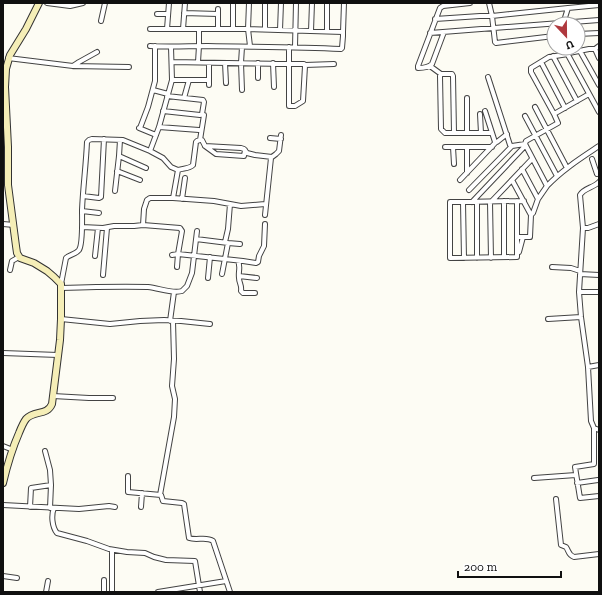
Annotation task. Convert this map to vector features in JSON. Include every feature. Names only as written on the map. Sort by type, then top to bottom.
[{"type":"street","points":[[39,3],[26,29],[8,58],[4,76],[8,185],[17,253],[19,257],[47,271],[54,276],[61,286]]},
{"type":"street","points":[[47,3],[70,6],[82,3]]},
{"type":"street","points":[[101,21],[104,3]]},
{"type":"street","points":[[167,29],[169,3]]},
{"type":"street","points":[[184,3],[184,30]]},
{"type":"street","points":[[233,3],[233,29]]},
{"type":"street","points":[[249,3],[248,29],[250,46]]},
{"type":"street","points":[[265,3],[265,29]]},
{"type":"street","points":[[280,3],[280,30]]},
{"type":"street","points":[[294,47],[296,31],[296,3]]},
{"type":"street","points":[[311,31],[312,3]]},
{"type":"street","points":[[327,3],[327,31]]},
{"type":"street","points":[[150,46],[250,46],[341,49],[344,35],[344,3]]},
{"type":"street","points":[[444,32],[433,63],[430,66],[420,68],[418,66],[440,7],[470,3]]},
{"type":"street","points":[[495,3],[489,3],[496,43],[546,37]]},
{"type":"street","points":[[435,20],[492,16],[599,5]]},
{"type":"street","points":[[565,16],[568,8]]},
{"type":"street","points":[[184,13],[218,12],[218,29]]},
{"type":"street","points":[[157,14],[168,14]]},
{"type":"street","points":[[586,21],[599,20]]},
{"type":"street","points":[[430,33],[546,24]]},
{"type":"street","points":[[150,29],[265,29],[343,32]]},
{"type":"street","points":[[198,62],[199,30]]},
{"type":"street","points":[[586,33],[599,32]]},
{"type":"street","points":[[155,46],[155,77],[153,90],[139,128],[156,135]]},
{"type":"street","points":[[242,46],[242,90]]},
{"type":"street","points":[[150,151],[159,127],[172,80],[171,47]]},
{"type":"street","points":[[289,47],[289,106],[295,106],[304,101],[305,65]]},
{"type":"street","points":[[586,50],[597,48],[599,58]]},
{"type":"street","points":[[73,66],[97,52]]},
{"type":"street","points":[[477,258],[474,202],[526,141],[558,123],[530,70],[531,68],[553,56],[577,101]]},
{"type":"street","points":[[569,56],[599,112]]},
{"type":"street","points":[[583,56],[599,85]]},
{"type":"street","points":[[8,58],[73,66],[129,67]]},
{"type":"street","points":[[172,62],[273,63],[305,65],[334,64]]},
{"type":"street","points":[[541,62],[565,108]]},
{"type":"street","points":[[172,80],[189,80],[209,83],[209,63]]},
{"type":"street","points":[[225,63],[226,83]]},
{"type":"street","points":[[258,63],[258,78]]},
{"type":"street","points":[[273,63],[274,87]]},
{"type":"street","points":[[430,66],[441,74],[452,74],[453,76],[454,133]]},
{"type":"street","points":[[441,74],[441,129],[445,133],[492,133]]},
{"type":"street","points":[[488,77],[510,145],[524,145]]},
{"type":"street","points":[[184,98],[189,80]]},
{"type":"street","points":[[153,90],[168,95],[204,100],[202,114],[163,111]]},
{"type":"street","points":[[554,114],[589,94]]},
{"type":"street","points":[[467,98],[467,133]]},
{"type":"street","points":[[535,107],[567,168]]},
{"type":"street","points":[[485,111],[496,142]]},
{"type":"street","points":[[480,114],[481,133]]},
{"type":"street","points":[[3,483],[13,450],[25,420],[32,414],[48,410],[52,404],[61,319],[61,286],[66,258],[77,252],[80,248],[83,196],[89,140],[104,139],[129,142],[163,158],[171,167],[178,170],[187,169],[193,165],[196,142],[200,140],[204,115]]},
{"type":"street","points":[[525,116],[557,176]]},
{"type":"street","points":[[159,127],[199,130]]},
{"type":"street","points":[[460,180],[496,142],[507,134]]},
{"type":"street","points":[[205,146],[241,148],[247,153],[271,158],[278,153],[281,137],[270,138]]},
{"type":"street","points":[[83,196],[101,197],[104,139]]},
{"type":"street","points":[[115,191],[120,140]]},
{"type":"street","points":[[200,140],[202,140],[205,146],[213,152],[219,154],[244,156],[245,150]]},
{"type":"street","points":[[524,145],[547,186]]},
{"type":"street","points":[[219,154],[220,146]]},
{"type":"street","points":[[469,190],[514,146]]},
{"type":"street","points":[[517,237],[530,237],[531,215],[538,199],[547,186],[578,159],[599,146]]},
{"type":"street","points":[[228,155],[229,147]]},
{"type":"street","points":[[445,147],[492,147]]},
{"type":"street","points":[[453,147],[454,164]]},
{"type":"street","points":[[467,147],[467,173]]},
{"type":"street","points":[[480,147],[480,159]]},
{"type":"street","points":[[119,156],[146,168]]},
{"type":"street","points":[[265,215],[271,158]]},
{"type":"street","points":[[491,258],[490,202],[532,159]]},
{"type":"street","points":[[592,159],[597,174],[599,173]]},
{"type":"street","points":[[173,198],[178,170]]},
{"type":"street","points":[[522,170],[538,199]]},
{"type":"street","points":[[117,171],[140,180]]},
{"type":"street","points":[[182,199],[185,178]]},
{"type":"street","points":[[512,180],[531,215]]},
{"type":"street","points":[[599,182],[582,192],[580,195],[583,228],[579,292],[588,367],[591,420],[594,428],[594,464],[575,467],[580,498],[599,496]]},
{"type":"street","points":[[143,225],[144,209],[147,200],[150,198],[214,201],[241,206],[265,204]]},
{"type":"street","points":[[504,201],[504,258]]},
{"type":"street","points":[[517,201],[517,258]]},
{"type":"street","points":[[517,258],[450,258],[450,202],[524,201]]},
{"type":"street","points":[[463,202],[464,258]]},
{"type":"street","points":[[222,274],[227,242],[230,204]]},
{"type":"street","points":[[82,211],[99,213]]},
{"type":"street","points":[[3,224],[14,225]]},
{"type":"street","points":[[172,255],[178,254],[210,257],[256,263],[258,262],[264,246],[265,224]]},
{"type":"street","points":[[583,228],[588,228],[599,224]]},
{"type":"street","points":[[82,227],[107,228],[114,226],[143,225],[181,228],[182,232],[177,267]]},
{"type":"street","points":[[95,256],[98,228]]},
{"type":"street","points":[[103,275],[107,228]]},
{"type":"street","points":[[61,286],[143,287],[174,292],[182,291],[187,286],[192,273],[197,231]]},
{"type":"street","points":[[517,258],[523,237]]},
{"type":"street","points":[[196,239],[240,244]]},
{"type":"street","points":[[10,270],[12,261],[19,257]]},
{"type":"street","points":[[208,278],[210,257]]},
{"type":"street","points":[[238,261],[240,266],[239,278],[242,287],[241,291],[243,293],[254,293]]},
{"type":"street","points":[[552,267],[571,268],[580,273],[599,275]]},
{"type":"street","points":[[239,276],[257,278]]},
{"type":"street","points":[[174,292],[171,321],[174,359],[172,386],[175,399],[174,417],[160,495],[162,496],[163,501],[184,504],[190,538],[209,538],[213,541],[230,592]]},
{"type":"street","points":[[579,292],[599,292]]},
{"type":"street","points":[[548,318],[581,317]]},
{"type":"street","points":[[61,319],[110,324],[140,321],[171,321],[210,324]]},
{"type":"street","points":[[3,353],[58,355]]},
{"type":"street","points":[[588,367],[599,365]]},
{"type":"street","points":[[53,396],[113,398]]},
{"type":"street","points":[[594,428],[599,430]]},
{"type":"street","points":[[3,446],[13,450]]},
{"type":"street","points":[[45,451],[50,470],[52,512],[54,530],[56,532],[112,550],[145,553],[166,560],[194,561],[200,592]]},
{"type":"street","points":[[534,478],[576,475]]},
{"type":"street","points":[[128,476],[128,492],[160,495]]},
{"type":"street","points":[[578,483],[598,480]]},
{"type":"street","points":[[30,507],[31,488],[51,485]]},
{"type":"street","points":[[141,507],[142,493]]},
{"type":"street","points":[[556,499],[561,545],[566,547],[569,554],[574,557],[599,554]]},
{"type":"street","points":[[3,505],[79,509],[109,506],[115,507]]},
{"type":"street","points":[[112,550],[112,592]]},
{"type":"street","points":[[3,576],[17,578]]},
{"type":"street","points":[[104,580],[104,592]]},
{"type":"street","points":[[46,592],[48,581]]},
{"type":"street","points":[[158,592],[226,581]]}]
